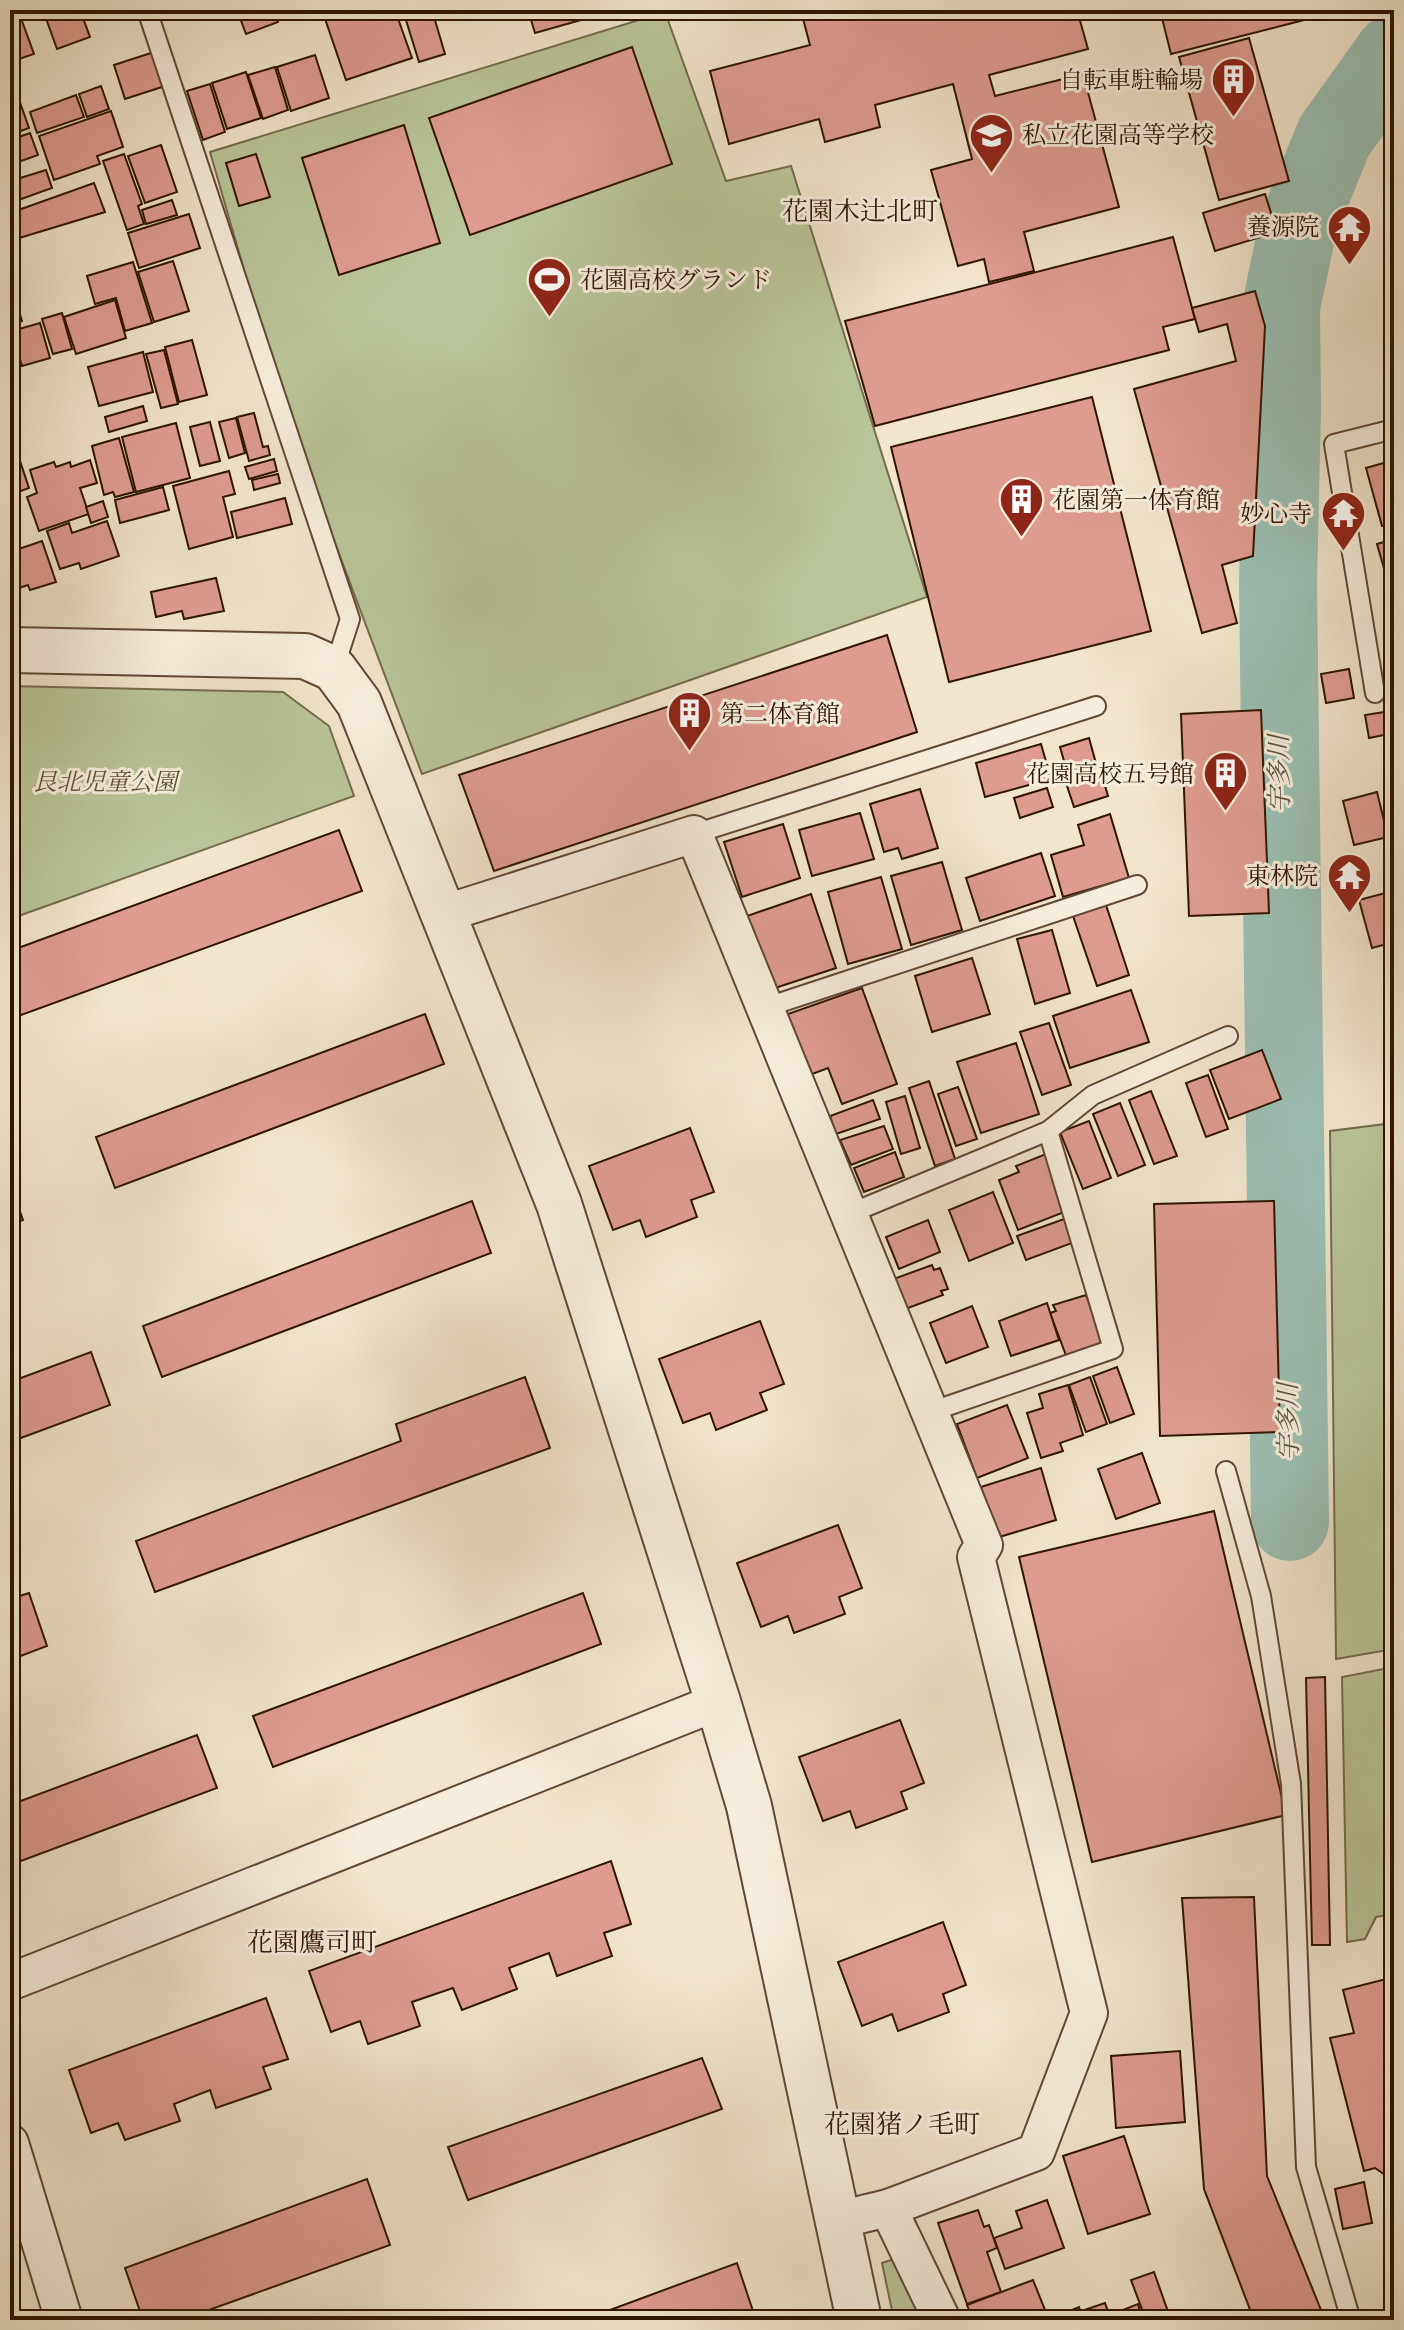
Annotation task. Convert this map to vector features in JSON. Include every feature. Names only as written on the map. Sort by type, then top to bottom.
[{"type":"street","points":[[10,650],[305,656],[334,669],[359,703],[559,1204],[718,1702],[749,1806],[859,2320]]},
{"type":"street","points":[[443,914],[694,834],[984,1545],[976,1557],[1089,2013],[1036,2152],[888,2208],[838,2220]]},
{"type":"street","points":[[10,1982],[718,1702]]},
{"type":"street","points":[[10,2143],[64,2320]]},
{"type":"street","points":[[888,2208],[942,2320]]},
{"type":"lane","points":[[147,10],[350,619],[334,669]]},
{"type":"lane","points":[[1375,693],[1334,444],[1394,429]]},
{"type":"lane","points":[[694,834],[1096,706]]},
{"type":"lane","points":[[764,1008],[1137,885]]},
{"type":"lane","points":[[849,1214],[1048,1131],[1093,1095],[1228,1036]]},
{"type":"lane","points":[[930,1412],[1113,1349],[1048,1131]]},
{"type":"lane","points":[[1226,1471],[1261,1596],[1291,1784],[1306,2167],[1351,2320]]},
{"type":"green space","name":"花園高校グランド","points":[[665,12],[726,181],[791,166],[927,597],[422,774],[283,405],[210,152]]},
{"type":"green space","name":"艮北児童公園","points":[[10,686],[283,692],[329,726],[354,796],[10,919]]},
{"type":"green space","points":[[1394,1123],[1394,1649],[1336,1659],[1330,1131]]},
{"type":"green space","points":[[1394,1667],[1394,1914],[1376,1917],[1365,1939],[1347,1942],[1342,1677]]},
{"type":"green space","points":[[900,2257],[929,2320],[894,2320],[882,2263]]},
{"type":"building","points":[[10,10],[18,10],[34,54],[10,62]]},
{"type":"building","points":[[43,10],[80,10],[90,37],[57,49]]},
{"type":"building","points":[[237,10],[273,10],[278,22],[246,34]]},
{"type":"building","points":[[322,10],[395,10],[412,58],[346,80]]},
{"type":"building","points":[[432,10],[445,54],[419,62],[405,17]]},
{"type":"building","points":[[528,10],[586,10],[588,18],[535,33]]},
{"type":"building","name":"私立花園高等学校","points":[[822,10],[1077,10],[1088,49],[989,75],[995,96],[1083,74],[1119,207],[1024,232],[1034,271],[989,282],[984,259],[958,266],[931,170],[972,159],[953,84],[875,105],[880,127],[825,142],[819,119],[729,144],[710,71],[810,45],[802,15]]},
{"type":"building","name":"自転車駐輪場","points":[[1160,10],[1314,10],[1316,17],[1171,54]]},
{"type":"building","name":"自転車駐輪場","points":[[1249,38],[1289,181],[1219,200],[1179,57]]},
{"type":"building","points":[[632,47],[672,164],[470,235],[429,118]]},
{"type":"building","points":[[154,52],[165,86],[125,99],[114,65]]},
{"type":"building","points":[[315,55],[329,98],[291,111],[277,67]]},
{"type":"building","points":[[275,67],[288,110],[263,119],[248,75]]},
{"type":"building","points":[[246,72],[261,118],[227,129],[212,83]]},
{"type":"building","points":[[10,74],[29,128],[10,135]]},
{"type":"building","points":[[210,84],[225,132],[203,140],[187,91]]},
{"type":"building","points":[[101,86],[109,109],[87,117],[79,94]]},
{"type":"building","points":[[76,95],[84,117],[37,133],[30,112]]},
{"type":"building","points":[[111,111],[123,147],[97,156],[100,164],[54,180],[39,136]]},
{"type":"building","points":[[404,125],[440,243],[339,275],[302,158]]},
{"type":"building","points":[[30,133],[38,155],[10,165],[10,140]]},
{"type":"building","points":[[161,145],[177,192],[145,203],[128,156]]},
{"type":"building","points":[[124,154],[142,204],[138,206],[144,224],[127,230],[103,161]]},
{"type":"building","points":[[256,154],[270,197],[239,206],[226,163]]},
{"type":"building","points":[[46,170],[52,188],[10,203],[10,178],[16,176],[17,179]]},
{"type":"building","points":[[94,183],[105,212],[16,239],[10,213]]},
{"type":"building","points":[[1265,194],[1277,232],[1215,251],[1203,213]]},
{"type":"building","points":[[172,200],[177,215],[146,224],[142,210]]},
{"type":"building","points":[[189,214],[200,248],[139,268],[128,233]]},
{"type":"building","points":[[1173,237],[1195,319],[1163,327],[1169,350],[875,426],[845,321]]},
{"type":"building","points":[[173,261],[189,311],[154,322],[138,272]]},
{"type":"building","points":[[133,262],[152,323],[125,331],[116,298],[95,304],[87,276]]},
{"type":"building","points":[[10,280],[22,321],[10,325]]},
{"type":"building","points":[[1255,291],[1265,326],[1253,556],[1222,565],[1237,623],[1202,633],[1134,389],[1236,361],[1227,324],[1199,332],[1192,308]]},
{"type":"building","points":[[115,300],[126,338],[76,354],[64,317]]},
{"type":"building","points":[[62,313],[72,349],[53,354],[42,319]]},
{"type":"building","points":[[40,323],[50,358],[22,366],[12,331]]},
{"type":"building","points":[[192,340],[207,395],[179,402],[165,347]]},
{"type":"building","points":[[164,350],[178,404],[161,408],[146,354]]},
{"type":"building","points":[[143,352],[153,392],[99,406],[88,367]]},
{"type":"building","name":"花園第一体育館","points":[[1092,397],[1151,631],[949,682],[891,447]]},
{"type":"building","points":[[143,406],[147,421],[109,432],[105,417]]},
{"type":"building","points":[[254,413],[263,447],[268,446],[270,455],[249,461],[237,417]]},
{"type":"building","points":[[236,418],[245,453],[229,458],[219,422]]},
{"type":"building","points":[[210,422],[220,461],[200,466],[190,427]]},
{"type":"building","points":[[176,423],[190,478],[136,492],[122,437]]},
{"type":"building","points":[[119,438],[134,492],[115,497],[113,492],[104,495],[92,446]]},
{"type":"building","points":[[14,443],[29,488],[10,495],[10,444]]},
{"type":"building","points":[[274,459],[277,471],[249,479],[245,467]]},
{"type":"building","points":[[90,460],[97,483],[80,488],[89,514],[39,531],[27,497],[37,493],[30,470],[54,462],[56,467],[70,462],[71,467]]},
{"type":"building","points":[[1394,460],[1394,523],[1382,526],[1366,468]]},
{"type":"building","points":[[229,471],[235,494],[223,497],[233,537],[189,549],[173,486]]},
{"type":"building","points":[[278,474],[280,483],[254,490],[252,480]]},
{"type":"building","points":[[163,487],[169,510],[120,523],[115,500]]},
{"type":"building","points":[[285,498],[292,524],[237,538],[231,512]]},
{"type":"building","points":[[103,501],[108,517],[91,523],[86,507]]},
{"type":"building","points":[[107,521],[119,556],[81,569],[79,563],[60,569],[47,531],[69,523],[72,533]]},
{"type":"building","points":[[1394,539],[1394,604],[1377,544]]},
{"type":"building","points":[[42,541],[56,582],[30,590],[28,585],[10,591],[10,552]]},
{"type":"building","points":[[216,578],[224,611],[184,619],[182,611],[156,617],[151,592]]},
{"type":"building","name":"第二体育館","points":[[887,635],[917,732],[494,871],[459,775]]},
{"type":"building","points":[[1349,669],[1354,698],[1326,703],[1321,674]]},
{"type":"building","name":"花園高校五号館","points":[[1261,710],[1269,913],[1189,916],[1181,714]]},
{"type":"building","points":[[1391,711],[1394,733],[1369,738],[1365,715]]},
{"type":"building","points":[[1089,738],[1097,767],[1068,775],[1060,747]]},
{"type":"building","points":[[1041,744],[1051,779],[985,797],[976,763]]},
{"type":"building","points":[[1102,775],[1108,796],[1074,807],[1067,786]]},
{"type":"building","points":[[1047,788],[1053,807],[1020,818],[1014,798]]},
{"type":"building","points":[[920,789],[938,848],[902,859],[898,848],[884,852],[870,804]]},
{"type":"building","points":[[1377,792],[1388,837],[1354,845],[1343,801]]},
{"type":"building","points":[[860,813],[874,859],[812,876],[799,830]]},
{"type":"building","points":[[1110,814],[1129,878],[1063,897],[1051,855],[1084,845],[1078,825]]},
{"type":"building","points":[[783,824],[800,878],[742,897],[724,842]]},
{"type":"building","points":[[339,830],[362,891],[10,1019],[10,951]]},
{"type":"building","points":[[1041,853],[1055,896],[980,921],[966,878]]},
{"type":"building","points":[[942,862],[962,930],[911,945],[891,876]]},
{"type":"building","points":[[881,877],[902,949],[848,964],[828,892]]},
{"type":"building","points":[[1393,891],[1394,942],[1372,948],[1359,900]]},
{"type":"building","points":[[811,894],[836,968],[769,990],[744,917]]},
{"type":"building","points":[[1106,905],[1129,975],[1097,986],[1073,916]]},
{"type":"building","points":[[1052,930],[1070,993],[1035,1004],[1017,939]]},
{"type":"building","points":[[972,958],[990,1014],[932,1032],[915,976]]},
{"type":"building","points":[[862,988],[897,1084],[842,1104],[828,1068],[807,1076],[785,1015]]},
{"type":"building","points":[[1131,990],[1149,1042],[1070,1068],[1053,1016]]},
{"type":"building","points":[[425,1014],[444,1064],[115,1188],[96,1137]]},
{"type":"building","points":[[1049,1023],[1071,1085],[1042,1095],[1020,1032]]},
{"type":"building","points":[[1016,1043],[1039,1114],[981,1133],[957,1062]]},
{"type":"building","points":[[1262,1050],[1281,1099],[1229,1119],[1210,1070]]},
{"type":"building","points":[[1208,1075],[1228,1129],[1206,1137],[1186,1083]]},
{"type":"building","points":[[929,1081],[955,1159],[935,1166],[909,1088]]},
{"type":"building","points":[[958,1087],[977,1139],[956,1146],[938,1094]]},
{"type":"building","points":[[1151,1091],[1177,1156],[1154,1164],[1129,1100]]},
{"type":"building","points":[[905,1096],[920,1148],[901,1154],[886,1102]]},
{"type":"building","points":[[873,1100],[880,1119],[836,1134],[830,1116]]},
{"type":"building","points":[[1120,1103],[1145,1165],[1118,1176],[1093,1114]]},
{"type":"building","points":[[1089,1121],[1111,1178],[1083,1189],[1060,1132]]},
{"type":"building","points":[[884,1126],[893,1149],[851,1165],[840,1140]]},
{"type":"building","points":[[690,1128],[714,1192],[691,1200],[697,1217],[646,1237],[640,1220],[613,1230],[589,1166]]},
{"type":"building","points":[[895,1152],[904,1177],[864,1192],[854,1168]]},
{"type":"building","points":[[1046,1154],[1067,1211],[1018,1230],[999,1180],[1019,1172],[1016,1166]]},
{"type":"building","points":[[10,1185],[23,1220],[10,1225]]},
{"type":"building","points":[[993,1192],[1013,1243],[969,1261],[949,1210]]},
{"type":"building","points":[[472,1201],[491,1253],[162,1377],[143,1326]]},
{"type":"building","points":[[1274,1201],[1280,1432],[1160,1436],[1154,1204]]},
{"type":"building","points":[[1064,1219],[1072,1243],[1026,1260],[1017,1236]]},
{"type":"building","points":[[928,1220],[940,1252],[899,1269],[886,1237]]},
{"type":"building","points":[[932,1265],[934,1270],[940,1268],[948,1289],[941,1291],[943,1295],[900,1311],[888,1281]]},
{"type":"building","points":[[1086,1295],[1104,1344],[1067,1358],[1050,1313],[1056,1311],[1053,1305]]},
{"type":"building","points":[[1047,1303],[1059,1340],[1011,1356],[999,1321]]},
{"type":"building","points":[[972,1306],[988,1347],[946,1363],[930,1323]]},
{"type":"building","points":[[760,1321],[784,1384],[760,1393],[767,1410],[716,1430],[710,1413],[683,1423],[659,1359]]},
{"type":"building","points":[[91,1352],[110,1405],[10,1442],[10,1382]]},
{"type":"building","points":[[1117,1367],[1134,1414],[1110,1423],[1093,1376]]},
{"type":"building","points":[[525,1377],[550,1448],[155,1592],[136,1541],[401,1441],[396,1424]]},
{"type":"building","points":[[1090,1377],[1107,1424],[1086,1432],[1069,1385]]},
{"type":"building","points":[[1068,1385],[1083,1435],[1060,1443],[1063,1451],[1041,1458],[1027,1413],[1043,1408],[1039,1394]]},
{"type":"building","points":[[1007,1405],[1028,1458],[977,1478],[957,1424]]},
{"type":"building","points":[[1142,1453],[1160,1503],[1116,1519],[1098,1469]]},
{"type":"building","points":[[1041,1468],[1056,1520],[996,1538],[981,1487]]},
{"type":"building","points":[[1214,1511],[1286,1815],[1092,1862],[1019,1557]]},
{"type":"building","points":[[838,1525],[862,1588],[839,1597],[845,1614],[794,1633],[788,1616],[761,1627],[737,1563]]},
{"type":"building","points":[[29,1593],[47,1646],[10,1660],[10,1599]]},
{"type":"building","points":[[583,1593],[601,1644],[273,1767],[253,1716]]},
{"type":"building","points":[[1325,1677],[1330,1945],[1312,1945],[1306,1678]]},
{"type":"building","points":[[900,1720],[924,1783],[901,1792],[907,1809],[856,1828],[850,1811],[823,1821],[799,1757]]},
{"type":"building","points":[[197,1735],[217,1788],[10,1865],[10,1805]]},
{"type":"building","points":[[611,1861],[631,1924],[604,1933],[612,1956],[557,1976],[549,1953],[509,1968],[517,1989],[462,2010],[453,1988],[412,2002],[420,2026],[368,2044],[360,2021],[331,2032],[309,1971]]},
{"type":"building","points":[[1254,1897],[1267,2176],[1325,2320],[1254,2320],[1204,2189],[1182,1898]]},
{"type":"building","points":[[943,1922],[966,1985],[943,1994],[949,2012],[898,2031],[892,2014],[862,2026],[838,1962]]},
{"type":"building","points":[[1394,1977],[1394,2181],[1375,2168],[1364,2171],[1330,2038],[1354,2033],[1343,1990]]},
{"type":"building","points":[[266,1998],[288,2059],[263,2067],[271,2089],[216,2108],[210,2090],[174,2104],[180,2121],[125,2140],[118,2123],[91,2133],[69,2070]]},
{"type":"building","points":[[1180,2051],[1185,2122],[1116,2128],[1111,2056]]},
{"type":"building","points":[[702,2058],[722,2109],[468,2200],[448,2147]]},
{"type":"building","points":[[1124,2136],[1150,2214],[1088,2234],[1063,2156]]},
{"type":"building","points":[[367,2179],[390,2245],[181,2320],[143,2320],[125,2268]]},
{"type":"building","points":[[1364,2182],[1372,2223],[1343,2229],[1335,2189]]},
{"type":"building","points":[[1047,2200],[1064,2248],[1005,2269],[994,2238],[1022,2228],[1016,2211]]},
{"type":"building","points":[[978,2210],[984,2227],[989,2225],[997,2248],[987,2252],[1001,2292],[967,2304],[938,2223]]},
{"type":"building","points":[[737,2263],[756,2320],[583,2320]]},
{"type":"building","points":[[1154,2272],[1171,2320],[1146,2320],[1131,2280]]},
{"type":"building","points":[[1033,2280],[1049,2320],[973,2320],[967,2305]]},
{"type":"building","points":[[1105,2303],[1111,2320],[1088,2320],[1084,2310]]},
{"type":"building","points":[[1138,2304],[1143,2320],[1118,2320],[1115,2313]]},
{"type":"building","points":[[1079,2307],[1083,2320],[1058,2320],[1057,2316]]},
{"type":"waterway","name":"宇多川","points":[[1290,1522],[1278,584],[1281,307],[1298,226],[1334,137],[1394,53]]},
{"type":"place","name":"自転車駐輪場","points":[[1234,119]]},
{"type":"place","name":"私立花園高等学校","points":[[991,174]]},
{"type":"place","name":"養源院","points":[[1350,266]]},
{"type":"place","name":"花園高校グランド","points":[[549,319]]},
{"type":"place","name":"花園第一体育館","points":[[1021,539]]},
{"type":"place","name":"妙心寺","points":[[1343,553]]},
{"type":"place","name":"第二体育館","points":[[689,753]]},
{"type":"place","name":"花園高校五号館","points":[[1225,813]]},
{"type":"place","name":"東林院","points":[[1349,915]]},
{"type":"district","name":"花園木辻北町","points":[[860,212]]},
{"type":"district","name":"花園鷹司町","points":[[312,1943]]},
{"type":"district","name":"花園猪ノ毛町","points":[[902,2125]]}]
